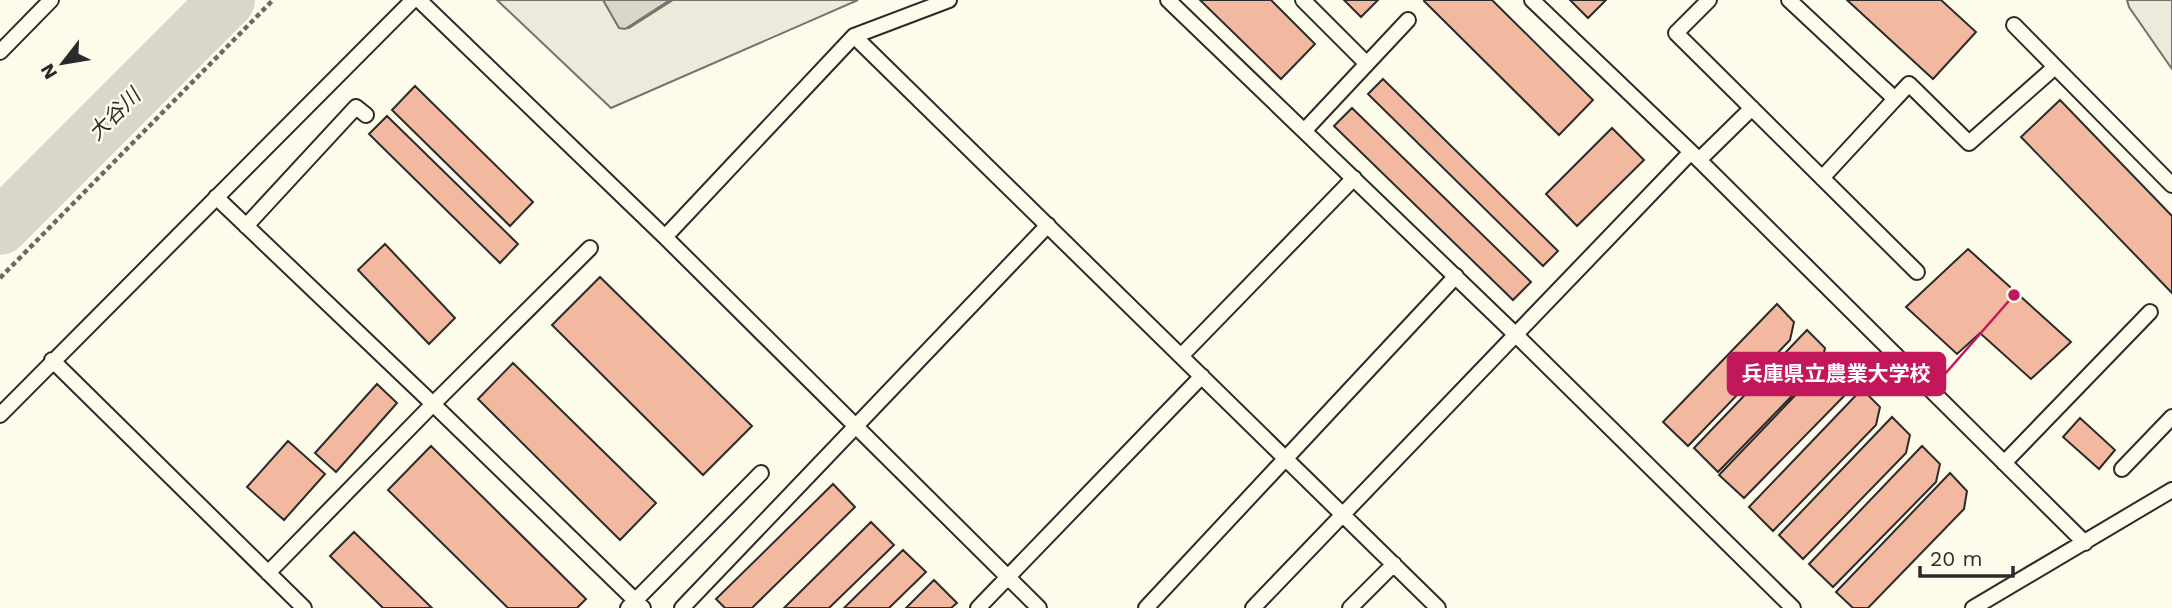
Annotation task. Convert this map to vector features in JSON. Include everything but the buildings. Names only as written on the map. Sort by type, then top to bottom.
[{"type":"lane","points":[[0,52],[51,0]]},
{"type":"lane","points":[[665,237],[854,36],[948,0]]},
{"type":"lane","points":[[1168,0],[1456,276],[1793,608]]},
{"type":"lane","points":[[1303,0],[1367,64]]},
{"type":"lane","points":[[1532,0],[1695,156],[2085,543]]},
{"type":"lane","points":[[1709,0],[1676,33],[1917,272]]},
{"type":"lane","points":[[1789,0],[1895,99]]},
{"type":"lane","points":[[0,415],[216,197],[422,1],[665,237],[1039,608]]},
{"type":"lane","points":[[1304,131],[1408,20]]},
{"type":"lane","points":[[2014,25],[2172,185]]},
{"type":"lane","points":[[854,36],[1438,608]]},
{"type":"lane","points":[[1822,178],[1909,84],[1969,143],[2055,67]]},
{"type":"lane","points":[[246,226],[356,107],[366,115]]},
{"type":"lane","points":[[1253,608],[1516,335],[1695,156],[1752,108]]},
{"type":"lane","points":[[1181,356],[1354,178]]},
{"type":"lane","points":[[216,197],[433,404],[635,606],[761,473]]},
{"type":"lane","points":[[682,608],[1048,225]]},
{"type":"lane","points":[[268,573],[590,248]]},
{"type":"lane","points":[[1146,608],[1456,276]]},
{"type":"lane","points":[[2004,463],[2151,312]]},
{"type":"lane","points":[[52,360],[304,608]]},
{"type":"lane","points":[[978,608],[1202,376]]},
{"type":"lane","points":[[2122,469],[2172,417]]},
{"type":"lane","points":[[1973,608],[2172,490]]},
{"type":"lane","points":[[1350,608],[1394,564]]},
{"type":"path","points":[[0,278],[272,0]]},
{"type":"shaded area","points":[[497,0],[606,0],[623,27],[629,28],[673,0],[858,0],[611,108]]},
{"type":"shaded area","points":[[603,0],[670,0],[625,29],[619,28]]},
{"type":"shaded area","points":[[2127,0],[2172,0],[2172,69],[2129,7]]},
{"type":"waterway","name":"大谷川","points":[[0,227],[227,0]]},
{"type":"place","name":"兵庫県立農業大学校","points":[[2014,295]]}]
